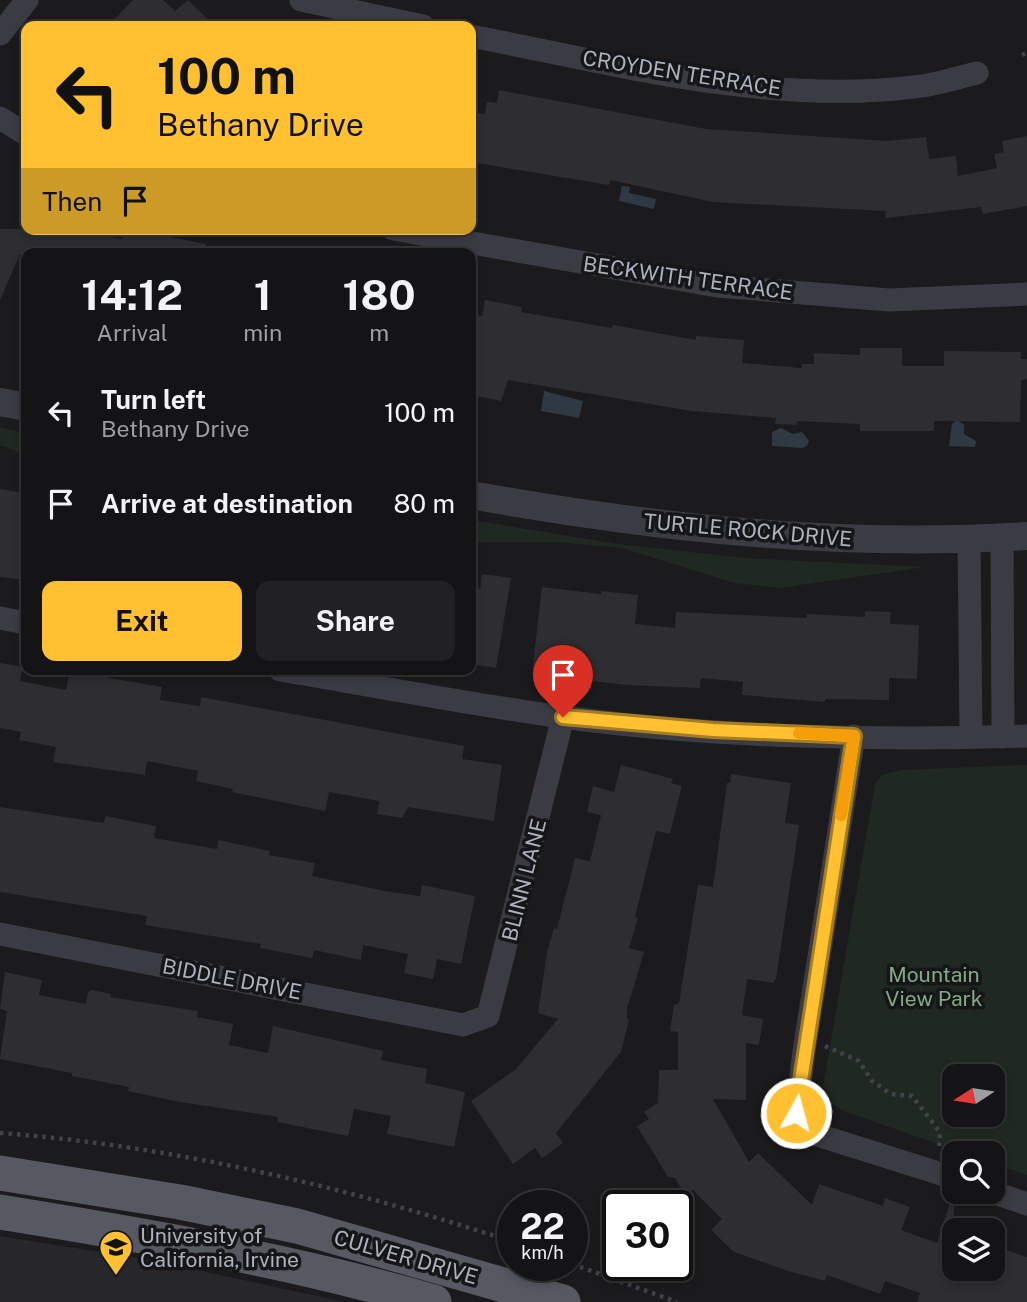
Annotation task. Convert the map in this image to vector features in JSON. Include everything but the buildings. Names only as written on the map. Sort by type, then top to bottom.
[{"type":"main road","name":"CULVER DRIVE","points":[[0,1173],[180,1202],[297,1226],[563,1302]]},
{"type":"main road","name":"CULVER DRIVE","points":[[0,1212],[196,1244],[286,1263],[434,1302]]},
{"type":"street","points":[[301,0],[400,21]]},
{"type":"street","points":[[0,34],[19,2]]},
{"type":"street","name":"CROYDEN TERRACE","points":[[476,37],[706,80],[797,91],[915,87],[977,73]]},
{"type":"street","points":[[0,118],[21,131]]},
{"type":"street","name":"BECKWITH TERRACE","points":[[427,235],[717,286],[889,300],[1027,293]]},
{"type":"street","points":[[0,402],[21,406]]},
{"type":"street","name":"TURTLE ROCK DRIVE","points":[[476,496],[564,512],[686,528],[852,540],[1014,537]]},
{"type":"street","points":[[1003,737],[1014,537]]},
{"type":"street","points":[[969,538],[971,737]]},
{"type":"street","points":[[0,618],[21,622]]},
{"type":"street","points":[[310,675],[563,717],[713,730],[854,736],[1027,736]]},
{"type":"street","name":"BLINN LANE","points":[[463,1025],[488,1016],[563,717]]},
{"type":"street","points":[[854,736],[804,1051],[796,1118],[805,1132],[942,1174]]},
{"type":"street","name":"BIDDLE DRIVE","points":[[0,934],[463,1025]]},
{"type":"street","points":[[1005,1197],[1027,1205]]},
{"type":"path","points":[[824,1046],[859,1061],[872,1081],[891,1094],[912,1096],[940,1132],[939,1152]]},
{"type":"path","points":[[0,1133],[89,1142],[260,1172],[437,1217],[497,1237]]},
{"type":"path","points":[[588,1270],[677,1302]]},
{"type":"shaded area","points":[[622,186],[630,187],[629,193],[656,199],[654,209],[619,201]]},
{"type":"shaded area","points":[[544,391],[583,401],[579,418],[541,411]]},
{"type":"shaded area","points":[[957,420],[964,425],[964,434],[976,441],[975,447],[949,446],[952,424]]},
{"type":"shaded area","points":[[781,428],[793,434],[802,432],[809,441],[807,446],[772,446],[772,432]]},
{"type":"shaded area","name":"University of California, Irvine","points":[[0,1236],[156,1261],[344,1302],[0,1302]]},
{"type":"green space","points":[[0,428],[21,432],[21,453],[0,445]]},
{"type":"green space","points":[[476,521],[618,544],[744,558],[925,567],[779,588],[735,583],[622,548],[557,542],[476,542]]},
{"type":"green space","name":"Mountain View Park","points":[[1027,765],[1027,1175],[1005,1167],[1005,1141],[942,1141],[942,1146],[844,1111],[825,1100],[822,1092],[875,784],[882,775],[901,770]]},
{"type":"slow traffic","points":[[799,733],[854,736],[841,815]]},
{"type":"place","name":"University of California, Irvine","points":[[116,1277]]},
{"type":"route","points":[[563,717],[713,730],[854,736],[796,1113]]}]
